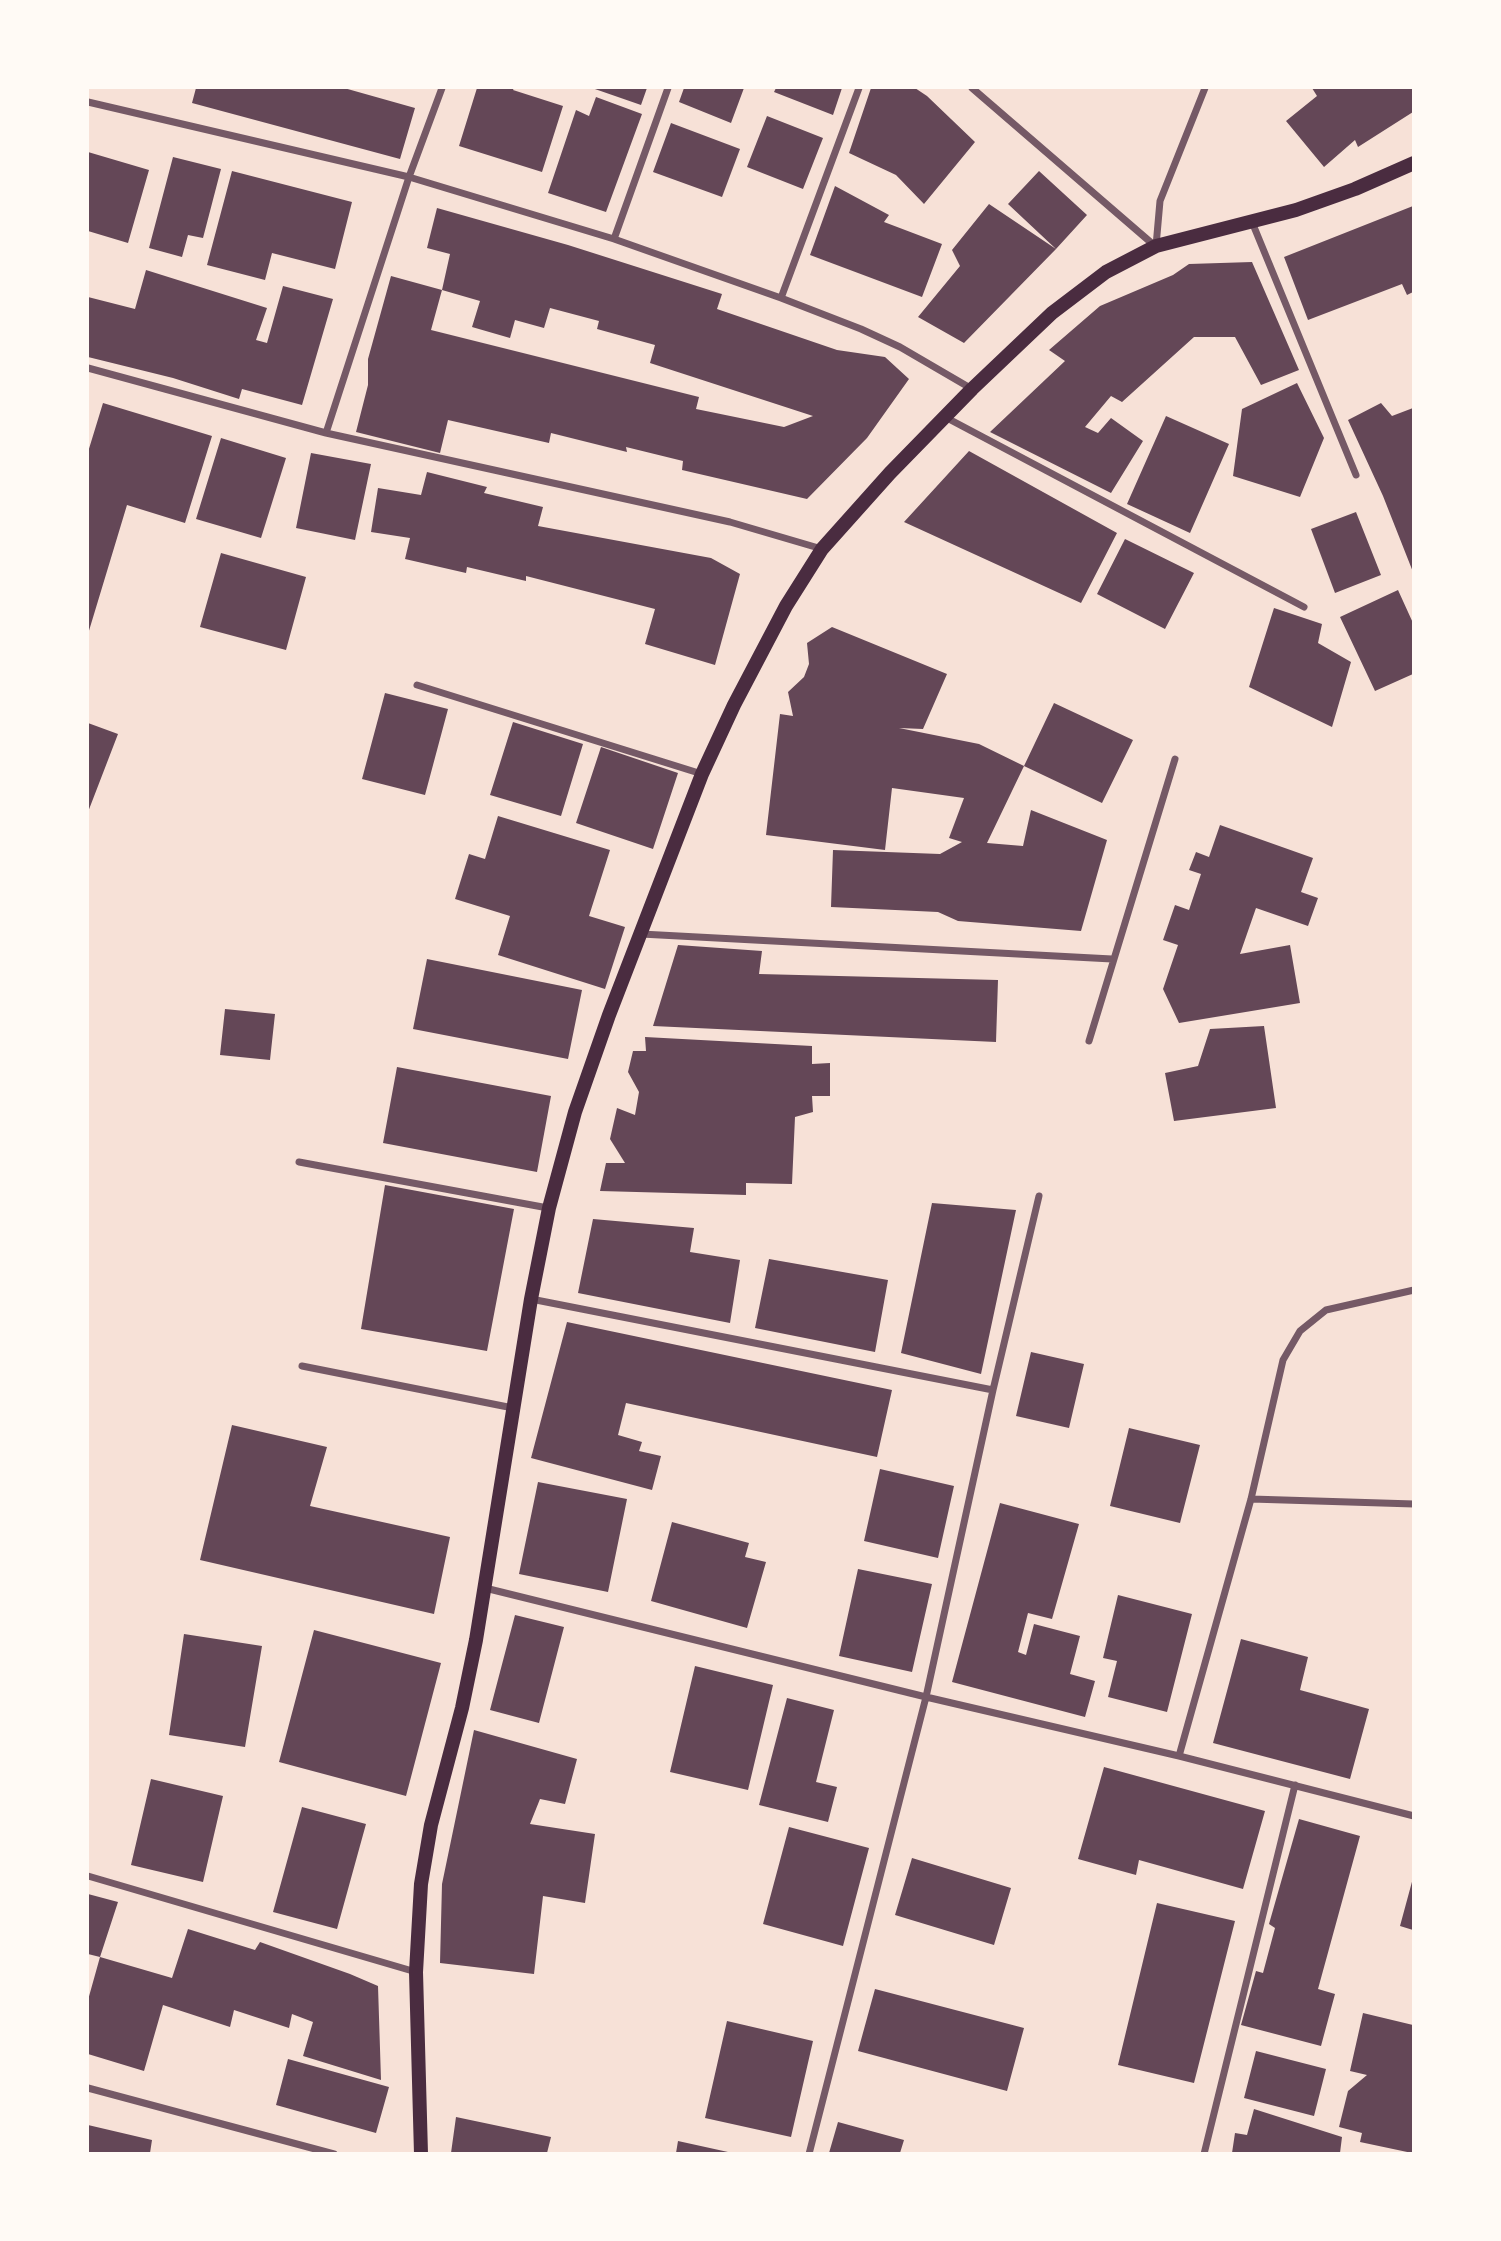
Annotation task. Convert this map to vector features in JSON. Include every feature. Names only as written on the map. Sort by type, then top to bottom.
[{"type":"main road","points":[[421,2154],[416,1972],[425,1857],[462,1708],[531,1299],[549,1208],[575,1112],[609,1015],[702,774],[761,650],[802,579],[850,515],[972,389],[1080,290],[1106,272],[1156,246],[1252,222],[1343,193],[1413,163]]},
{"type":"street","points":[[326,433],[409,177],[442,88]]},
{"type":"street","points":[[614,239],[668,88]]},
{"type":"street","points":[[781,298],[859,88]]},
{"type":"street","points":[[972,88],[1156,246]]},
{"type":"street","points":[[1156,246],[1160,201],[1205,88]]},
{"type":"street","points":[[88,103],[409,177],[614,239],[781,298],[900,347],[972,389]]},
{"type":"street","points":[[1252,222],[1356,475]]},
{"type":"street","points":[[88,368],[326,433],[730,522],[822,549]]},
{"type":"street","points":[[944,417],[1304,607]]},
{"type":"street","points":[[417,685],[702,774]]},
{"type":"street","points":[[1088,1041],[1175,759]]},
{"type":"street","points":[[641,934],[1112,959]]},
{"type":"street","points":[[299,1162],[549,1208]]},
{"type":"street","points":[[809,2154],[926,1696],[992,1390],[1039,1196]]},
{"type":"street","points":[[1179,1756],[1251,1499],[1283,1360],[1300,1331],[1326,1310],[1413,1290]]},
{"type":"street","points":[[531,1299],[992,1390]]},
{"type":"street","points":[[302,1366],[513,1408]]},
{"type":"street","points":[[1251,1499],[1413,1504]]},
{"type":"street","points":[[484,1588],[1295,1784],[1413,1816]]},
{"type":"street","points":[[1204,2154],[1295,1784]]},
{"type":"street","points":[[88,1876],[416,1972]]},
{"type":"street","points":[[88,2088],[334,2154]]},
{"type":"building","points":[[196,88],[344,88],[415,108],[400,159],[192,103]]},
{"type":"building","points":[[477,88],[514,88],[513,90],[563,106],[542,172],[459,146]]},
{"type":"building","points":[[592,88],[647,88],[641,105]]},
{"type":"building","points":[[684,88],[744,88],[731,123],[679,102]]},
{"type":"building","points":[[776,88],[842,88],[833,115],[774,92]]},
{"type":"building","points":[[871,88],[915,88],[975,142],[924,204],[896,175],[849,153]]},
{"type":"building","points":[[1312,88],[1413,88],[1413,112],[1358,147],[1355,140],[1324,167],[1286,121],[1317,96]]},
{"type":"building","points":[[596,97],[642,114],[606,212],[548,193],[576,110],[589,116]]},
{"type":"building","points":[[767,116],[823,138],[803,189],[747,167]]},
{"type":"building","points":[[671,123],[740,149],[722,197],[653,172]]},
{"type":"building","points":[[88,152],[149,170],[128,243],[88,231]]},
{"type":"building","points":[[173,157],[221,169],[203,238],[188,235],[182,257],[149,248]]},
{"type":"building","points":[[232,171],[352,202],[335,269],[272,253],[265,280],[207,265]]},
{"type":"building","points":[[1039,171],[1087,215],[1056,249],[1008,204]]},
{"type":"building","points":[[835,186],[889,215],[884,222],[942,244],[922,297],[810,255]]},
{"type":"building","points":[[989,204],[1056,249],[964,343],[918,317],[960,266],[952,250]]},
{"type":"building","points":[[1413,206],[1413,292],[1407,295],[1402,284],[1308,320],[1284,257]]},
{"type":"building","points":[[437,208],[568,245],[722,294],[717,309],[837,350],[885,357],[909,379],[867,438],[807,499],[682,470],[683,461],[626,447],[627,452],[551,433],[549,443],[448,420],[440,453],[356,432],[368,385],[368,359],[391,276],[442,290],[450,254],[427,248]],"holes":[[[442,290],[480,301],[472,327],[510,338],[515,320],[544,328],[550,308],[599,321],[597,329],[655,345],[650,363],[813,416],[784,427],[696,409],[699,397],[431,330]]]},
{"type":"building","points":[[1252,262],[1299,370],[1261,385],[1235,337],[1194,337],[1122,402],[1111,396],[1085,427],[1098,433],[1111,418],[1143,441],[1111,493],[990,432],[1065,361],[1049,350],[1100,306],[1173,275],[1189,264]]},
{"type":"building","points":[[146,270],[267,308],[256,340],[267,343],[283,286],[333,299],[302,405],[242,389],[239,399],[173,378],[88,357],[88,297],[135,309]]},
{"type":"building","points":[[1297,383],[1324,438],[1300,497],[1233,476],[1242,409]]},
{"type":"building","points":[[103,403],[212,436],[185,523],[127,505],[88,634],[88,452]]},
{"type":"building","points":[[1381,403],[1392,416],[1413,408],[1413,572],[1383,496],[1348,420]]},
{"type":"building","points":[[1166,416],[1229,444],[1190,533],[1127,504]]},
{"type":"building","points":[[221,438],[286,458],[261,538],[196,519]]},
{"type":"building","points":[[969,451],[1117,533],[1081,603],[904,522]]},
{"type":"building","points":[[311,453],[371,464],[355,540],[296,528]]},
{"type":"building","points":[[427,472],[487,487],[484,493],[543,507],[538,526],[711,558],[740,574],[715,665],[645,644],[655,609],[526,576],[526,581],[467,567],[466,573],[405,559],[410,538],[371,532],[378,488],[421,495]]},
{"type":"building","points":[[1356,512],[1381,575],[1335,593],[1311,529]]},
{"type":"building","points":[[1125,539],[1194,573],[1165,629],[1097,594]]},
{"type":"building","points":[[221,553],[306,577],[286,650],[200,627]]},
{"type":"building","points":[[1398,590],[1413,623],[1413,674],[1375,691],[1340,617]]},
{"type":"building","points":[[1274,608],[1322,624],[1318,643],[1351,662],[1332,727],[1249,687]]},
{"type":"building","points":[[832,627],[947,674],[923,729],[899,728],[979,744],[1024,766],[987,843],[1023,846],[1031,810],[1107,840],[1081,931],[958,921],[938,912],[831,907],[833,850],[940,854],[962,842],[949,838],[964,798],[892,788],[885,850],[766,835],[780,714],[793,716],[788,692],[804,677],[809,664],[807,643]]},
{"type":"building","points":[[385,693],[448,709],[425,795],[362,779]]},
{"type":"building","points":[[1054,703],[1133,740],[1102,803],[1024,766]]},
{"type":"building","points":[[513,722],[583,744],[561,816],[490,795]]},
{"type":"building","points":[[88,723],[118,734],[88,812]]},
{"type":"building","points":[[601,747],[678,773],[653,849],[576,823]]},
{"type":"building","points":[[498,816],[610,850],[589,916],[625,927],[605,989],[498,955],[510,916],[455,899],[469,854],[485,859]]},
{"type":"building","points":[[1220,825],[1313,858],[1301,892],[1318,898],[1308,926],[1256,908],[1240,954],[1290,945],[1300,1003],[1179,1023],[1163,989],[1178,945],[1163,940],[1175,905],[1189,910],[1201,874],[1189,870],[1196,852],[1209,857]]},
{"type":"building","points":[[678,945],[762,951],[759,974],[998,980],[996,1042],[653,1026]]},
{"type":"building","points":[[427,959],[582,990],[568,1059],[413,1029]]},
{"type":"building","points":[[225,1009],[275,1014],[270,1060],[220,1055]]},
{"type":"building","points":[[1264,1026],[1276,1108],[1174,1121],[1165,1073],[1198,1066],[1210,1029]]},
{"type":"building","points":[[645,1037],[812,1046],[812,1064],[830,1063],[830,1096],[812,1096],[813,1112],[795,1117],[792,1184],[746,1183],[746,1195],[600,1191],[606,1163],[625,1163],[610,1139],[617,1108],[635,1115],[639,1092],[628,1072],[633,1051],[646,1051]]},
{"type":"building","points":[[397,1067],[551,1096],[537,1172],[383,1143]]},
{"type":"building","points":[[385,1185],[514,1209],[487,1351],[361,1329]]},
{"type":"building","points":[[932,1203],[1016,1210],[981,1374],[901,1353]]},
{"type":"building","points":[[593,1219],[694,1228],[690,1252],[740,1260],[730,1323],[578,1293]]},
{"type":"building","points":[[769,1259],[888,1280],[875,1352],[755,1328]]},
{"type":"building","points":[[567,1322],[892,1390],[877,1457],[626,1403],[618,1435],[642,1442],[639,1451],[661,1456],[652,1490],[531,1458]]},
{"type":"building","points":[[1031,1352],[1084,1364],[1069,1428],[1016,1416]]},
{"type":"building","points":[[232,1425],[327,1447],[310,1506],[450,1537],[434,1614],[200,1560]]},
{"type":"building","points":[[1129,1428],[1200,1445],[1180,1523],[1110,1506]]},
{"type":"building","points":[[880,1469],[954,1486],[938,1558],[864,1541]]},
{"type":"building","points":[[538,1482],[627,1499],[608,1592],[519,1574]]},
{"type":"building","points":[[1000,1503],[1079,1524],[1052,1619],[1028,1613],[1018,1652],[1026,1655],[1034,1624],[1080,1636],[1070,1674],[1095,1681],[1085,1717],[952,1682]]},
{"type":"building","points":[[672,1522],[749,1543],[745,1557],[766,1562],[747,1628],[651,1601]]},
{"type":"building","points":[[858,1569],[932,1584],[912,1672],[839,1656]]},
{"type":"building","points":[[1118,1595],[1192,1614],[1167,1712],[1108,1697],[1117,1661],[1103,1658]]},
{"type":"building","points":[[515,1615],[564,1627],[539,1723],[490,1710]]},
{"type":"building","points":[[314,1630],[441,1663],[406,1796],[279,1762]]},
{"type":"building","points":[[184,1634],[262,1646],[245,1747],[169,1735]]},
{"type":"building","points":[[1241,1639],[1308,1657],[1300,1690],[1369,1709],[1350,1779],[1213,1743]]},
{"type":"building","points":[[695,1666],[773,1685],[748,1790],[670,1772]]},
{"type":"building","points":[[787,1698],[834,1710],[816,1782],[837,1787],[828,1822],[759,1805]]},
{"type":"building","points":[[474,1730],[577,1759],[565,1804],[540,1799],[530,1824],[595,1834],[585,1903],[543,1896],[534,1974],[440,1963],[442,1884]]},
{"type":"building","points":[[1104,1767],[1265,1811],[1243,1889],[1139,1860],[1136,1875],[1078,1859]]},
{"type":"building","points":[[151,1779],[223,1796],[203,1882],[131,1865]]},
{"type":"building","points":[[302,1807],[366,1824],[337,1929],[273,1912]]},
{"type":"building","points":[[1299,1819],[1360,1836],[1318,1989],[1335,1994],[1321,2046],[1241,2025],[1256,1971],[1263,1973],[1275,1928],[1269,1924]]},
{"type":"building","points":[[789,1827],[869,1848],[843,1946],[763,1924]]},
{"type":"building","points":[[912,1858],[1011,1888],[994,1945],[895,1915]]},
{"type":"building","points":[[1413,1878],[1413,1930],[1400,1926]]},
{"type":"building","points":[[88,1894],[118,1902],[100,1957],[88,1954]]},
{"type":"building","points":[[1157,1903],[1235,1921],[1194,2083],[1118,2065]]},
{"type":"building","points":[[188,1929],[255,1950],[260,1942],[378,1986],[381,2080],[303,2056],[313,2022],[292,2014],[289,2028],[234,2010],[230,2027],[163,2005],[144,2071],[88,2054],[88,2000],[100,1957],[172,1978]]},
{"type":"building","points":[[875,1989],[1024,2028],[1007,2091],[858,2051]]},
{"type":"building","points":[[1363,2013],[1413,2025],[1412,2153],[1360,2142],[1362,2133],[1339,2127],[1348,2091],[1367,2075],[1350,2071]]},
{"type":"building","points":[[727,2021],[813,2041],[791,2137],[705,2118]]},
{"type":"building","points":[[1256,2051],[1326,2069],[1314,2116],[1244,2098]]},
{"type":"building","points":[[288,2059],[389,2087],[376,2133],[276,2105]]},
{"type":"building","points":[[1254,2109],[1342,2137],[1340,2153],[1232,2153],[1235,2133],[1247,2135]]},
{"type":"building","points":[[456,2117],[551,2137],[547,2153],[451,2153]]},
{"type":"building","points":[[838,2122],[904,2140],[900,2153],[829,2153]]},
{"type":"building","points":[[88,2125],[152,2140],[150,2153],[88,2153]]},
{"type":"building","points":[[678,2141],[728,2152],[728,2153],[676,2153]]}]
